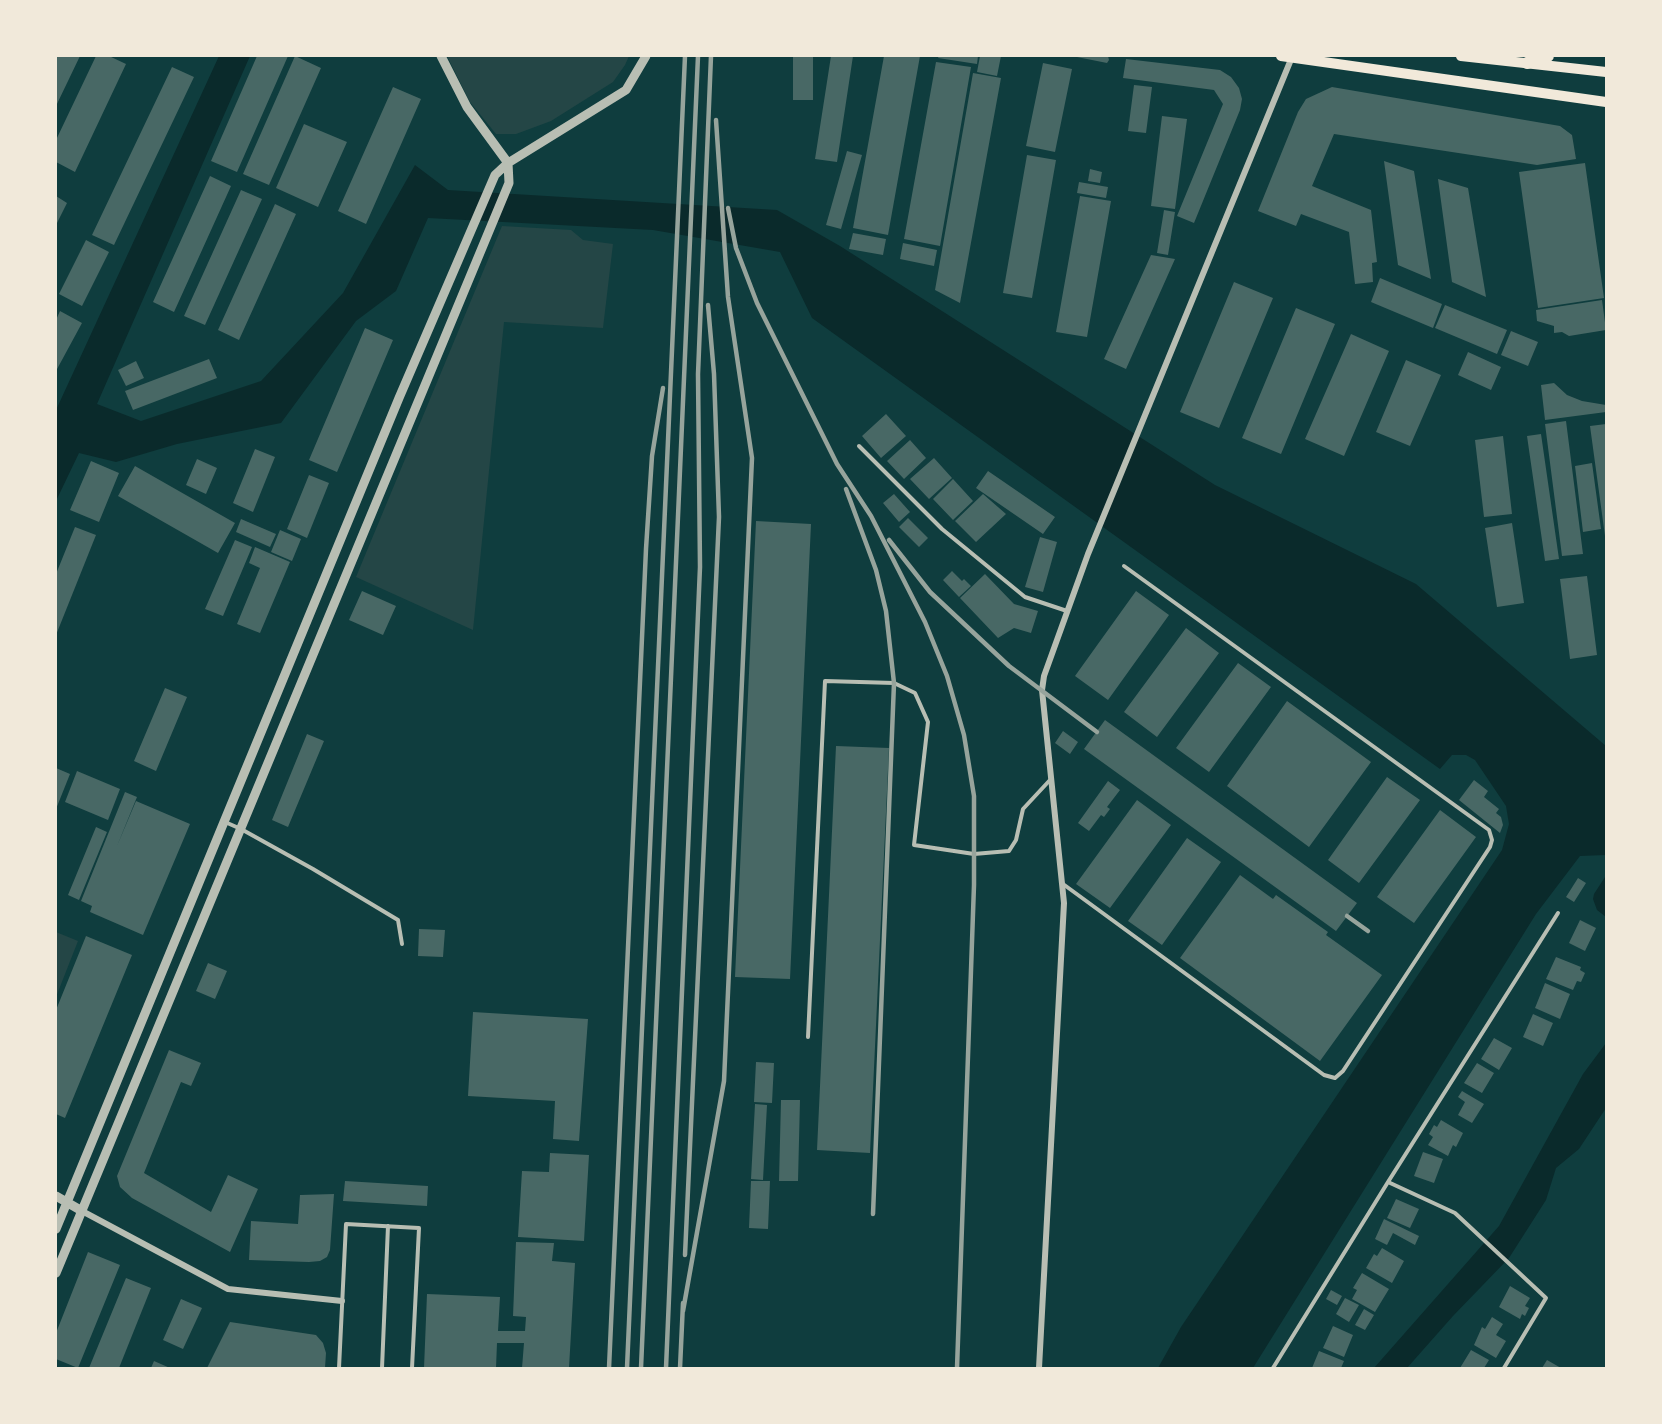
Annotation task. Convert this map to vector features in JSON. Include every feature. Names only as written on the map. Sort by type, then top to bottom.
[{"type":"highway","points":[[1527,63],[1548,56]]},
{"type":"main road","points":[[1289,56],[1606,102]]},
{"type":"main road","points":[[1461,56],[1606,72]]},
{"type":"street","points":[[56,1273],[509,183],[508,163],[467,107],[441,56]]},
{"type":"street","points":[[56,1229],[399,398],[495,175],[508,163],[626,90],[646,56]]},
{"type":"street","points":[[1039,1368],[1064,903],[1042,690],[1044,676],[1088,554],[1289,56]]},
{"type":"street","points":[[56,1196],[228,1289],[342,1301]]},
{"type":"lane","points":[[859,446],[942,529],[998,576],[1025,597],[1067,611]]},
{"type":"lane","points":[[1062,884],[1324,1075],[1335,1078],[1342,1071],[1471,876],[1492,840],[1489,830],[1124,567]]},
{"type":"lane","points":[[808,1037],[825,681],[894,682],[915,693],[928,722],[914,845],[974,854],[1009,851],[1016,840],[1023,809],[1051,779]]},
{"type":"lane","points":[[225,822],[398,920],[402,944]]},
{"type":"lane","points":[[1273,1368],[1558,914]]},
{"type":"lane","points":[[1388,1182],[1455,1212],[1546,1298],[1503,1368]]},
{"type":"lane","points":[[339,1368],[346,1224],[419,1228],[412,1368]]},
{"type":"lane","points":[[382,1368],[388,1226]]},
{"type":"shaded area","points":[[219,56],[250,56],[97,404],[141,421],[261,381],[343,293],[415,165],[448,190],[777,210],[840,246],[1215,485],[1416,584],[1606,746],[1606,855],[1580,856],[1536,914],[1253,1368],[1158,1368],[1181,1327],[1502,850],[1509,824],[1506,806],[1475,760],[1466,755],[1452,755],[1440,769],[812,318],[780,252],[653,230],[428,218],[396,291],[356,321],[281,423],[177,444],[116,462],[79,453],[56,501],[56,410]]},
{"type":"shaded area","points":[[447,56],[629,56],[613,82],[551,121],[516,134],[496,134],[470,102]]},
{"type":"shaded area","points":[[502,226],[571,230],[583,240],[613,244],[603,328],[504,322],[473,630],[356,577]]},
{"type":"shaded area","points":[[1605,877],[1606,917],[1597,910],[1593,899]]},
{"type":"shaded area","points":[[56,932],[78,941],[56,997]]},
{"type":"shaded area","points":[[1606,1043],[1606,1108],[1579,1149],[1556,1168],[1546,1200],[1509,1258],[1407,1368],[1374,1368],[1499,1226],[1583,1074]]},
{"type":"building","points":[[56,56],[80,56],[56,106]]},
{"type":"building","points":[[96,56],[109,56],[126,64],[75,172],[56,162],[56,140]]},
{"type":"building","points":[[257,56],[288,56],[237,172],[211,161]]},
{"type":"building","points":[[295,56],[321,68],[269,185],[243,174]]},
{"type":"building","points":[[793,56],[813,56],[813,100],[793,100]]},
{"type":"building","points":[[831,56],[853,56],[837,162],[815,159]]},
{"type":"building","points":[[884,56],[920,56],[888,235],[853,228]]},
{"type":"building","points":[[939,56],[978,56],[977,64],[938,58]]},
{"type":"building","points":[[980,56],[1001,56],[997,76],[977,72]]},
{"type":"building","points":[[1072,56],[1108,56],[1109,60],[1107,63]]},
{"type":"building","points":[[1126,59],[1220,70],[1231,77],[1239,88],[1242,99],[1240,110],[1194,223],[1177,216],[1223,104],[1214,90],[1123,78]]},
{"type":"building","points":[[936,62],[971,67],[940,246],[904,239]]},
{"type":"building","points":[[1043,63],[1072,69],[1055,152],[1026,146]]},
{"type":"building","points":[[172,67],[194,77],[114,245],[92,235]]},
{"type":"building","points":[[973,73],[1001,78],[960,303],[935,290]]},
{"type":"building","points":[[1134,85],[1152,87],[1146,133],[1128,131]]},
{"type":"building","points":[[393,87],[421,99],[366,224],[338,211]]},
{"type":"building","points":[[1332,87],[1560,126],[1572,135],[1576,159],[1537,165],[1334,134],[1312,186],[1371,210],[1377,262],[1372,263],[1373,282],[1355,284],[1349,232],[1301,214],[1296,226],[1258,211],[1298,112],[1306,99]]},
{"type":"building","points":[[1162,116],[1187,119],[1175,209],[1151,206]]},
{"type":"building","points":[[304,124],[347,142],[318,207],[276,188]]},
{"type":"building","points":[[847,151],[862,155],[841,229],[826,225]]},
{"type":"building","points":[[1027,155],[1056,160],[1032,298],[1003,293]]},
{"type":"building","points":[[1384,161],[1414,171],[1431,279],[1398,265]]},
{"type":"building","points":[[1585,163],[1604,298],[1538,308],[1519,172]]},
{"type":"building","points":[[1090,169],[1102,172],[1100,183],[1088,181]]},
{"type":"building","points":[[210,176],[231,186],[174,312],[153,302]]},
{"type":"building","points":[[1438,179],[1468,188],[1486,297],[1452,282]]},
{"type":"building","points":[[1079,182],[1108,187],[1106,198],[1077,193]]},
{"type":"building","points":[[241,190],[262,199],[205,325],[184,316]]},
{"type":"building","points":[[56,196],[67,203],[56,225]]},
{"type":"building","points":[[1080,196],[1111,201],[1087,337],[1056,332]]},
{"type":"building","points":[[275,204],[296,214],[239,340],[218,330]]},
{"type":"building","points":[[1164,210],[1175,212],[1168,255],[1157,253]]},
{"type":"building","points":[[853,233],[886,239],[883,255],[849,249]]},
{"type":"building","points":[[86,240],[109,252],[82,306],[59,294]]},
{"type":"building","points":[[903,243],[937,250],[934,266],[900,259]]},
{"type":"building","points":[[1151,255],[1175,259],[1126,369],[1104,359]]},
{"type":"building","points":[[1380,278],[1442,304],[1433,328],[1371,302]]},
{"type":"building","points":[[1234,282],[1273,298],[1219,428],[1180,412]]},
{"type":"building","points":[[1602,300],[1606,330],[1569,336],[1562,332],[1554,333],[1554,326],[1537,321],[1536,310]]},
{"type":"building","points":[[1445,305],[1507,330],[1497,354],[1435,328]]},
{"type":"building","points":[[1296,308],[1335,324],[1281,454],[1242,438]]},
{"type":"building","points":[[60,311],[82,323],[56,371],[56,320]]},
{"type":"building","points":[[365,328],[393,340],[337,472],[309,460]]},
{"type":"building","points":[[1511,331],[1538,342],[1528,366],[1501,355]]},
{"type":"building","points":[[1351,334],[1389,351],[1344,456],[1305,439]]},
{"type":"building","points":[[1468,352],[1501,367],[1491,390],[1458,375]]},
{"type":"building","points":[[209,359],[217,378],[133,410],[125,391]]},
{"type":"building","points":[[1406,360],[1441,375],[1410,446],[1376,432]]},
{"type":"building","points":[[136,361],[144,378],[126,386],[118,370]]},
{"type":"building","points":[[1554,383],[1567,395],[1582,401],[1606,405],[1606,412],[1545,420],[1541,385]]},
{"type":"building","points":[[886,414],[906,436],[881,458],[862,436]]},
{"type":"building","points":[[1566,421],[1583,554],[1562,556],[1545,424]]},
{"type":"building","points":[[1606,424],[1606,536],[1605,536],[1590,426]]},
{"type":"building","points":[[1541,434],[1559,559],[1545,561],[1527,436]]},
{"type":"building","points":[[1503,436],[1512,514],[1484,517],[1475,440]]},
{"type":"building","points":[[910,440],[926,458],[904,479],[887,461]]},
{"type":"building","points":[[255,449],[275,457],[253,512],[233,503]]},
{"type":"building","points":[[934,458],[952,478],[929,499],[910,479]]},
{"type":"building","points":[[197,459],[217,468],[206,494],[186,485]]},
{"type":"building","points":[[91,461],[119,473],[99,522],[70,510]]},
{"type":"building","points":[[1592,463],[1601,529],[1583,532],[1575,466]]},
{"type":"building","points":[[135,466],[235,523],[218,553],[118,496]]},
{"type":"building","points":[[988,471],[1055,517],[1043,534],[976,488]]},
{"type":"building","points":[[309,475],[329,483],[307,538],[287,529]]},
{"type":"building","points":[[953,479],[973,501],[953,520],[933,499]]},
{"type":"building","points":[[894,494],[910,512],[899,522],[883,503]]},
{"type":"building","points":[[983,494],[1006,514],[976,542],[955,521]]},
{"type":"building","points":[[908,518],[928,538],[919,547],[899,527]]},
{"type":"building","points":[[241,519],[276,534],[270,547],[236,532]]},
{"type":"building","points":[[756,521],[811,524],[790,979],[735,977]]},
{"type":"building","points":[[1512,523],[1524,603],[1497,607],[1485,528]]},
{"type":"building","points":[[75,527],[96,535],[56,635],[56,574]]},
{"type":"building","points":[[280,530],[301,539],[292,561],[271,552]]},
{"type":"building","points":[[1040,537],[1057,542],[1043,592],[1025,587]]},
{"type":"building","points":[[235,540],[252,547],[223,616],[205,609]]},
{"type":"building","points":[[255,547],[290,562],[260,633],[237,624],[260,568],[249,563]]},
{"type":"building","points":[[952,571],[971,586],[959,597],[943,580]]},
{"type":"building","points":[[985,574],[1014,604],[1038,611],[1031,633],[1014,628],[998,638],[960,598]]},
{"type":"building","points":[[1587,576],[1597,655],[1570,659],[1560,579]]},
{"type":"building","points":[[362,591],[396,606],[383,635],[349,620]]},
{"type":"building","points":[[1136,591],[1169,615],[1108,700],[1075,676]]},
{"type":"building","points":[[1186,628],[1219,653],[1157,737],[1124,712]]},
{"type":"building","points":[[1238,663],[1271,687],[1209,772],[1176,748]]},
{"type":"building","points":[[165,688],[187,697],[156,771],[134,761]]},
{"type":"building","points":[[1287,701],[1371,762],[1309,847],[1227,786]]},
{"type":"building","points":[[1105,720],[1357,903],[1336,931],[1084,749]]},
{"type":"building","points":[[1063,731],[1078,742],[1070,754],[1055,743]]},
{"type":"building","points":[[307,734],[324,741],[288,827],[272,820]]},
{"type":"building","points":[[836,746],[889,748],[870,1153],[817,1150]]},
{"type":"building","points":[[56,768],[70,774],[56,809]]},
{"type":"building","points":[[77,771],[120,789],[108,820],[65,802]]},
{"type":"building","points":[[1387,777],[1420,800],[1359,883],[1328,860]]},
{"type":"building","points":[[1474,780],[1488,791],[1484,797],[1499,809],[1496,813],[1501,817],[1503,825],[1500,833],[1459,800]]},
{"type":"building","points":[[1108,781],[1120,790],[1107,807],[1110,809],[1104,817],[1101,815],[1089,831],[1078,823]]},
{"type":"building","points":[[125,792],[137,797],[117,846],[136,801],[190,824],[143,935],[90,912],[92,906],[81,901]]},
{"type":"building","points":[[1137,800],[1171,825],[1110,908],[1076,884]]},
{"type":"building","points":[[1440,810],[1476,837],[1414,923],[1377,897]]},
{"type":"building","points":[[96,827],[107,832],[79,900],[68,895]]},
{"type":"building","points":[[1187,838],[1221,862],[1162,945],[1128,921]]},
{"type":"building","points":[[1240,875],[1273,899],[1276,895],[1328,932],[1326,935],[1382,975],[1320,1061],[1180,958]]},
{"type":"building","points":[[1578,878],[1586,883],[1574,902],[1566,897]]},
{"type":"building","points":[[1580,920],[1596,928],[1585,951],[1569,943]]},
{"type":"building","points":[[419,929],[445,930],[443,957],[418,956]]},
{"type":"building","points":[[86,936],[132,955],[65,1118],[56,1114],[56,1010]]},
{"type":"building","points":[[1556,957],[1581,967],[1580,970],[1585,973],[1581,982],[1577,981],[1573,990],[1546,979]]},
{"type":"building","points":[[208,963],[227,971],[215,999],[196,991]]},
{"type":"building","points":[[1545,983],[1570,994],[1560,1019],[1535,1008]]},
{"type":"building","points":[[473,1012],[588,1019],[579,1141],[553,1139],[555,1101],[468,1096]]},
{"type":"building","points":[[1533,1014],[1553,1023],[1543,1046],[1523,1037]]},
{"type":"building","points":[[1494,1038],[1512,1048],[1499,1070],[1481,1059]]},
{"type":"building","points":[[169,1050],[201,1063],[191,1086],[181,1082],[144,1173],[211,1212],[228,1175],[258,1189],[230,1252],[132,1198],[120,1187],[117,1176]]},
{"type":"building","points":[[756,1062],[774,1063],[772,1103],[754,1102]]},
{"type":"building","points":[[1477,1063],[1494,1073],[1482,1093],[1464,1083]]},
{"type":"building","points":[[1462,1091],[1484,1104],[1472,1123],[1458,1115],[1465,1102],[1458,1097]]},
{"type":"building","points":[[781,1100],[800,1100],[798,1181],[779,1181]]},
{"type":"building","points":[[755,1104],[767,1105],[763,1180],[751,1179]]},
{"type":"building","points":[[1441,1120],[1463,1133],[1456,1147],[1453,1145],[1448,1156],[1428,1145],[1433,1137],[1429,1134],[1434,1125],[1437,1127]]},
{"type":"building","points":[[1423,1152],[1443,1159],[1434,1183],[1414,1176]]},
{"type":"building","points":[[550,1153],[589,1155],[584,1241],[518,1237],[522,1171],[549,1172]]},
{"type":"building","points":[[345,1181],[428,1186],[427,1206],[343,1201]]},
{"type":"building","points":[[751,1181],[770,1181],[768,1229],[749,1228]]},
{"type":"building","points":[[334,1194],[330,1250],[327,1257],[320,1261],[309,1262],[249,1260],[251,1221],[298,1224],[300,1195]]},
{"type":"building","points":[[1396,1199],[1419,1209],[1410,1228],[1387,1218]]},
{"type":"building","points":[[1384,1219],[1419,1236],[1415,1245],[1393,1233],[1387,1245],[1375,1239]]},
{"type":"building","points":[[516,1242],[554,1243],[552,1261],[575,1263],[569,1368],[522,1368],[524,1343],[497,1343],[496,1368],[424,1368],[427,1294],[500,1297],[498,1331],[525,1331],[526,1317],[513,1316]]},
{"type":"building","points":[[1382,1248],[1404,1261],[1392,1283],[1366,1268],[1374,1254],[1377,1256]]},
{"type":"building","points":[[88,1252],[120,1265],[78,1368],[56,1359],[56,1333]]},
{"type":"building","points":[[1362,1273],[1389,1289],[1375,1312],[1352,1299],[1357,1290],[1353,1288]]},
{"type":"building","points":[[126,1278],[151,1288],[119,1368],[89,1368]]},
{"type":"building","points":[[1510,1286],[1530,1298],[1525,1306],[1529,1308],[1525,1316],[1522,1314],[1520,1319],[1499,1307]]},
{"type":"building","points":[[1331,1290],[1342,1296],[1337,1305],[1326,1299]]},
{"type":"building","points":[[1345,1298],[1359,1305],[1349,1322],[1336,1314]]},
{"type":"building","points":[[181,1299],[202,1308],[183,1349],[163,1340]]},
{"type":"building","points":[[1364,1309],[1374,1315],[1365,1330],[1355,1325]]},
{"type":"building","points":[[1492,1317],[1503,1324],[1496,1335],[1506,1341],[1496,1358],[1474,1345],[1482,1327],[1485,1329]]},
{"type":"building","points":[[230,1322],[316,1335],[323,1343],[326,1353],[325,1368],[207,1368]]},
{"type":"building","points":[[1333,1326],[1353,1335],[1344,1357],[1323,1348]]},
{"type":"building","points":[[1471,1350],[1489,1360],[1484,1368],[1460,1368]]},
{"type":"building","points":[[1319,1351],[1344,1361],[1341,1368],[1312,1368]]},
{"type":"building","points":[[1547,1360],[1561,1368],[1542,1368]]},
{"type":"building","points":[[154,1361],[170,1368],[151,1368]]},
{"type":"railway","points":[[627,1368],[685,56]]},
{"type":"railway","points":[[641,1368],[698,56]]},
{"type":"railway","points":[[666,1368],[700,567],[698,374],[711,56]]},
{"type":"railway","points":[[683,1311],[724,1081],[752,458],[728,297],[716,120]]},
{"type":"railway","points":[[728,208],[736,248],[757,303],[837,464],[871,516],[925,622],[947,676],[964,735],[974,796],[974,885],[957,1368]]},
{"type":"railway","points":[[685,1255],[719,517],[714,374],[708,305]]},
{"type":"railway","points":[[609,1368],[646,549],[652,456],[663,388]]},
{"type":"railway","points":[[846,489],[876,570],[886,611],[894,683],[873,1214]]},
{"type":"railway","points":[[889,540],[930,592],[1009,666],[1097,732]]},
{"type":"railway","points":[[1347,916],[1368,931]]},
{"type":"railway","points":[[680,1368],[683,1303]]}]
